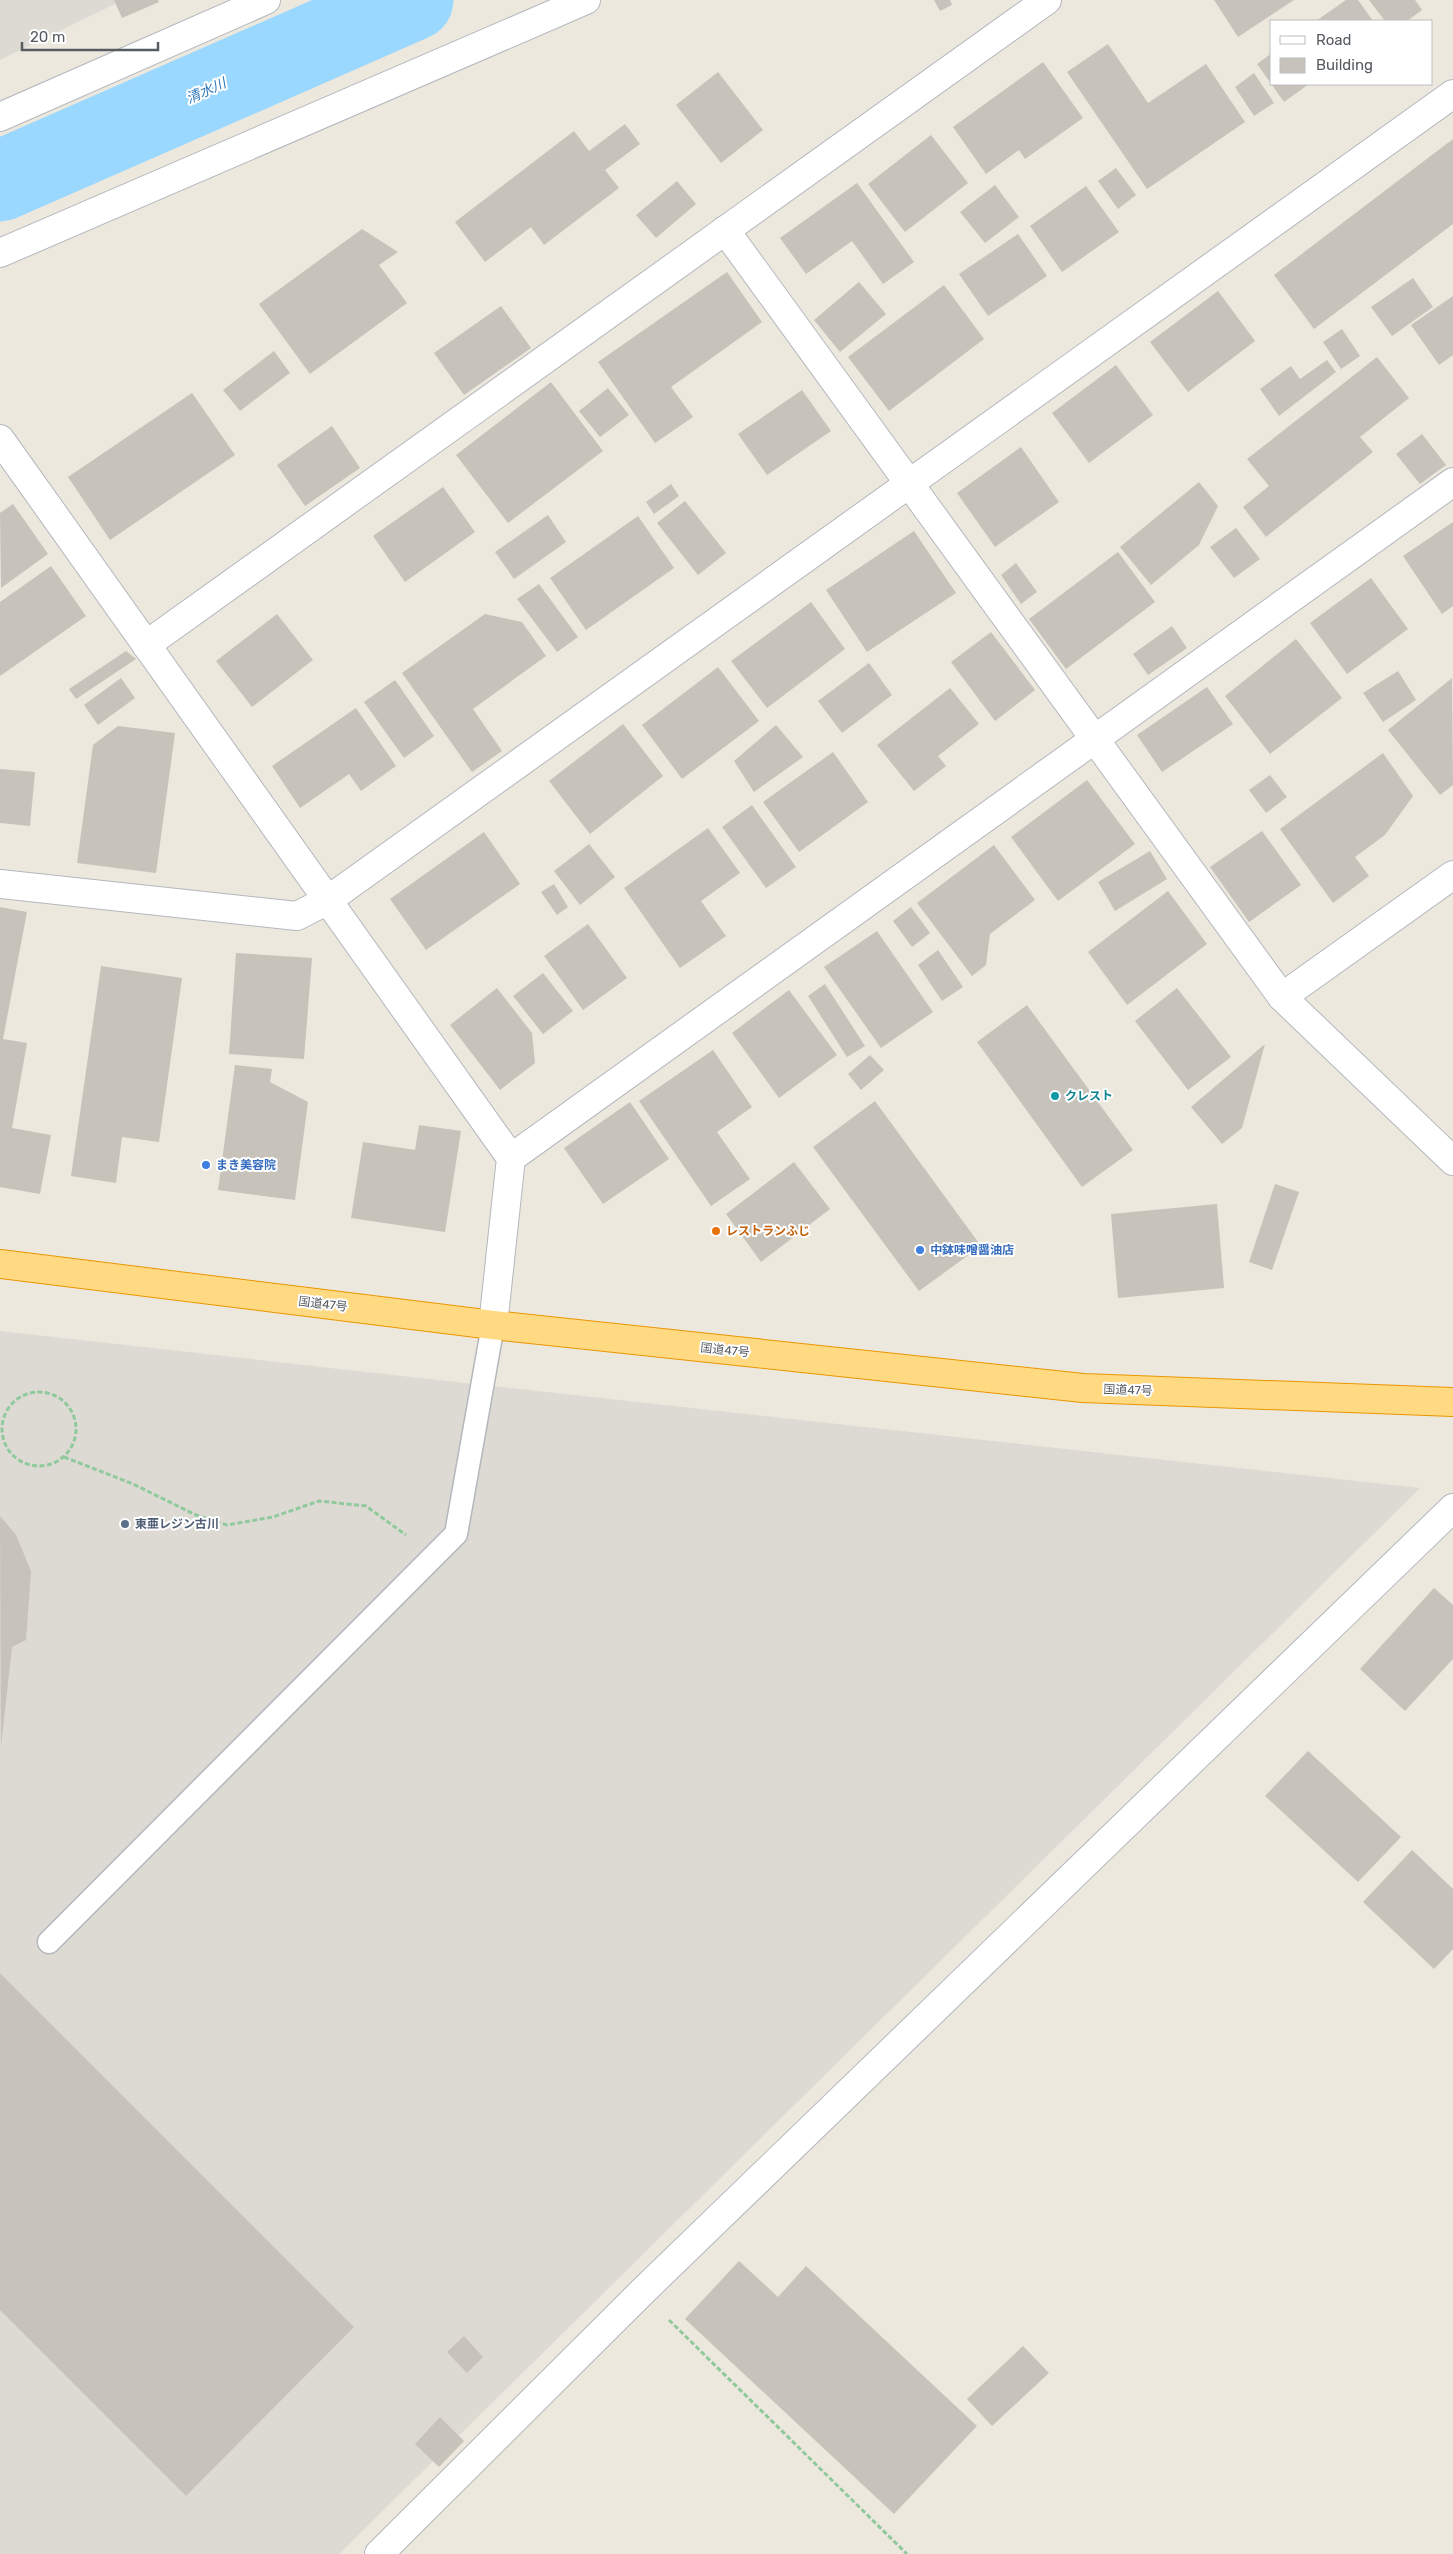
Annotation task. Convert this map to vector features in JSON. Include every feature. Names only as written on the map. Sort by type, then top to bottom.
[{"type":"highway","name":"国道47号","points":[[0,1264],[493,1325],[1083,1388],[1453,1402]]},
{"type":"street","points":[[0,117],[266,0]]},
{"type":"street","points":[[0,253],[586,0]]},
{"type":"street","points":[[146,645],[1047,0]]},
{"type":"street","points":[[0,884],[297,916],[328,900],[1453,94]]},
{"type":"street","points":[[725,230],[1282,997],[1453,1161]]},
{"type":"street","points":[[0,438],[510,1158],[493,1325]]},
{"type":"street","points":[[510,1158],[1453,482]]},
{"type":"street","points":[[1282,997],[1453,875]]},
{"type":"street","points":[[379,2554],[641,2293],[1453,1508]]},
{"type":"lane","points":[[50,1942],[456,1534],[493,1325]]},
{"type":"path","points":[[64,1457],[75,1436],[76,1424],[72,1413],[65,1403],[45,1393],[21,1396],[12,1404],[4,1420],[4,1438],[9,1450],[28,1465],[41,1466],[53,1463],[64,1457],[133,1484],[196,1515],[227,1525],[273,1517],[319,1501],[366,1506],[435,1556]]},
{"type":"path","points":[[641,2293],[907,2554]]},
{"type":"shaded area","points":[[0,0],[123,0],[0,60]]},
{"type":"shaded area","points":[[0,1331],[1420,1488],[339,2554],[0,2554]]},
{"type":"building","points":[[114,0],[158,0],[159,2],[122,18]]},
{"type":"building","points":[[934,0],[950,0],[952,5],[940,11]]},
{"type":"building","points":[[1214,0],[1294,0],[1238,37]]},
{"type":"building","points":[[1346,0],[1358,0],[1372,20],[1317,20]]},
{"type":"building","points":[[1369,0],[1415,0],[1422,10],[1408,20],[1384,20]]},
{"type":"building","points":[[1108,44],[1148,103],[1206,64],[1245,122],[1147,189],[1067,72]]},
{"type":"building","points":[[1270,54],[1270,82],[1257,64]]},
{"type":"building","points":[[1043,62],[1083,118],[1025,159],[1019,150],[986,174],[953,127]]},
{"type":"building","points":[[718,72],[763,130],[721,163],[676,105]]},
{"type":"building","points":[[1254,73],[1274,103],[1254,116],[1235,87]]},
{"type":"building","points":[[1272,85],[1308,85],[1284,102]]},
{"type":"building","points":[[625,124],[640,144],[605,170],[619,188],[544,245],[531,227],[485,262],[455,222],[574,131],[589,151]]},
{"type":"building","points":[[931,135],[968,183],[905,232],[868,184]]},
{"type":"building","points":[[1453,139],[1453,224],[1314,329],[1274,275]]},
{"type":"building","points":[[1116,168],[1136,195],[1118,209],[1098,181]]},
{"type":"building","points":[[677,181],[696,204],[656,238],[636,215]]},
{"type":"building","points":[[857,183],[914,262],[883,284],[852,241],[806,274],[780,238]]},
{"type":"building","points":[[995,185],[1019,217],[985,243],[960,212]]},
{"type":"building","points":[[1086,186],[1119,232],[1062,272],[1030,226]]},
{"type":"building","points":[[362,229],[398,252],[379,265],[407,303],[310,374],[259,304]]},
{"type":"building","points":[[1018,234],[1047,276],[988,316],[959,274]]},
{"type":"building","points":[[727,272],[762,322],[671,387],[693,417],[655,443],[598,362]]},
{"type":"building","points":[[1413,278],[1433,307],[1392,336],[1371,307]]},
{"type":"building","points":[[859,282],[886,314],[840,352],[814,320]]},
{"type":"building","points":[[944,285],[984,339],[889,411],[848,357]]},
{"type":"building","points":[[1218,291],[1255,341],[1188,392],[1150,342]]},
{"type":"building","points":[[1453,296],[1453,355],[1439,365],[1411,325]]},
{"type":"building","points":[[501,306],[531,348],[464,395],[434,353]]},
{"type":"building","points":[[1342,329],[1360,356],[1341,369],[1323,342]]},
{"type":"building","points":[[274,351],[290,373],[240,411],[223,390]]},
{"type":"building","points":[[1377,357],[1409,398],[1360,437],[1373,452],[1266,537],[1243,507],[1269,486],[1247,459]]},
{"type":"building","points":[[1327,360],[1336,372],[1279,416],[1260,389],[1291,366],[1300,379]]},
{"type":"building","points":[[1116,365],[1153,415],[1089,463],[1052,413]]},
{"type":"building","points":[[551,382],[603,451],[508,523],[456,455]]},
{"type":"building","points":[[608,388],[629,415],[600,437],[579,411]]},
{"type":"building","points":[[802,390],[831,431],[767,475],[738,434]]},
{"type":"building","points":[[192,393],[235,455],[110,540],[68,477]]},
{"type":"building","points":[[332,426],[360,468],[305,506],[277,465]]},
{"type":"building","points":[[1422,434],[1446,465],[1420,484],[1396,454]]},
{"type":"building","points":[[1021,447],[1059,502],[995,547],[957,493]]},
{"type":"building","points":[[1199,482],[1218,506],[1199,545],[1151,585],[1120,547]]},
{"type":"building","points":[[671,484],[679,496],[654,514],[646,502]]},
{"type":"building","points":[[443,487],[475,532],[405,582],[373,536]]},
{"type":"building","points":[[685,501],[726,553],[698,575],[657,523]]},
{"type":"building","points":[[13,504],[48,554],[1,588],[0,513]]},
{"type":"building","points":[[548,515],[566,542],[514,579],[495,552]]},
{"type":"building","points":[[638,516],[674,568],[586,630],[550,578]]},
{"type":"building","points":[[1453,522],[1453,606],[1442,614],[1403,556]]},
{"type":"building","points":[[1236,528],[1260,559],[1234,578],[1210,547]]},
{"type":"building","points":[[914,531],[956,593],[867,652],[826,590]]},
{"type":"building","points":[[1118,552],[1155,602],[1066,669],[1029,619]]},
{"type":"building","points":[[1016,563],[1037,592],[1021,604],[1001,575]]},
{"type":"building","points":[[51,566],[86,616],[0,676],[0,602]]},
{"type":"building","points":[[1371,578],[1408,629],[1347,674],[1310,623]]},
{"type":"building","points":[[539,584],[578,637],[557,652],[517,599]]},
{"type":"building","points":[[811,602],[845,649],[767,708],[731,661]]},
{"type":"building","points":[[277,614],[313,660],[252,707],[216,661]]},
{"type":"building","points":[[485,614],[522,622],[546,656],[473,709],[502,751],[472,772],[402,673]]},
{"type":"building","points":[[1172,626],[1187,648],[1148,675],[1133,654]]},
{"type":"building","points":[[991,632],[1035,690],[995,721],[951,662]]},
{"type":"building","points":[[1296,639],[1342,698],[1270,754],[1225,696]]},
{"type":"building","points":[[126,651],[136,659],[76,699],[69,689]]},
{"type":"building","points":[[869,663],[892,695],[842,733],[818,701]]},
{"type":"building","points":[[718,667],[759,721],[682,779],[642,725]]},
{"type":"building","points":[[1398,671],[1416,700],[1383,722],[1363,693]]},
{"type":"building","points":[[121,678],[135,698],[98,725],[84,705]]},
{"type":"building","points":[[1452,678],[1453,785],[1440,795],[1388,730]]},
{"type":"building","points":[[395,680],[434,736],[404,758],[364,702]]},
{"type":"building","points":[[1207,687],[1233,724],[1162,772],[1137,735]]},
{"type":"building","points":[[950,688],[979,724],[938,756],[946,766],[914,791],[877,745]]},
{"type":"building","points":[[356,708],[396,766],[361,791],[349,774],[300,808],[272,766]]},
{"type":"building","points":[[623,724],[663,776],[590,834],[549,781]]},
{"type":"building","points":[[776,725],[803,757],[754,792],[734,761]]},
{"type":"building","points":[[118,726],[175,733],[156,873],[77,863],[93,745]]},
{"type":"building","points":[[833,752],[868,802],[799,852],[763,802]]},
{"type":"building","points":[[1383,753],[1413,796],[1385,835],[1355,857],[1369,876],[1333,903],[1280,829]]},
{"type":"building","points":[[0,769],[35,772],[30,826],[0,823]]},
{"type":"building","points":[[1270,775],[1287,797],[1266,813],[1249,790]]},
{"type":"building","points":[[1087,780],[1135,844],[1058,901],[1011,837]]},
{"type":"building","points":[[752,805],[796,867],[766,888],[722,827]]},
{"type":"building","points":[[708,828],[740,873],[701,901],[726,936],[680,968],[624,888]]},
{"type":"building","points":[[1262,831],[1301,885],[1249,922],[1210,867]]},
{"type":"building","points":[[484,832],[520,884],[426,950],[390,899]]},
{"type":"building","points":[[589,844],[615,877],[580,905],[554,871]]},
{"type":"building","points":[[994,845],[1035,900],[990,934],[986,965],[972,976],[917,903]]},
{"type":"building","points":[[1150,851],[1167,879],[1115,911],[1098,882]]},
{"type":"building","points":[[554,884],[568,907],[557,915],[541,892]]},
{"type":"building","points":[[1168,891],[1207,944],[1127,1005],[1088,952]]},
{"type":"building","points":[[0,907],[27,912],[3,1039],[27,1043],[12,1128],[51,1135],[40,1194],[0,1187]]},
{"type":"building","points":[[911,907],[930,933],[912,947],[893,921]]},
{"type":"building","points":[[588,924],[627,978],[583,1010],[544,956]]},
{"type":"building","points":[[877,931],[933,1012],[881,1048],[824,967]]},
{"type":"building","points":[[938,950],[963,987],[942,1001],[918,965]]},
{"type":"building","points":[[236,953],[312,958],[304,1059],[229,1054]]},
{"type":"building","points":[[101,966],[182,978],[159,1142],[122,1137],[116,1183],[71,1176]]},
{"type":"building","points":[[543,973],[573,1011],[543,1034],[513,996]]},
{"type":"building","points":[[825,984],[865,1046],[847,1057],[808,996]]},
{"type":"building","points":[[497,988],[532,1033],[535,1063],[500,1090],[450,1025]]},
{"type":"building","points":[[1177,988],[1231,1057],[1188,1090],[1135,1021]]},
{"type":"building","points":[[789,990],[837,1055],[779,1098],[732,1033]]},
{"type":"building","name":"クレスト","points":[[1027,1005],[1133,1150],[1082,1187],[977,1042]]},
{"type":"building","points":[[1265,1044],[1242,1128],[1222,1144],[1191,1107]]},
{"type":"building","points":[[713,1050],[752,1107],[717,1132],[750,1179],[711,1206],[639,1101]]},
{"type":"building","points":[[870,1055],[884,1070],[861,1090],[848,1074]]},
{"type":"building","points":[[235,1065],[272,1069],[270,1082],[308,1102],[295,1200],[218,1190]]},
{"type":"building","points":[[875,1101],[981,1246],[919,1291],[813,1147]]},
{"type":"building","points":[[630,1102],[669,1159],[603,1204],[564,1148]]},
{"type":"building","points":[[419,1125],[461,1131],[445,1232],[351,1218],[363,1142],[415,1150]]},
{"type":"building","points":[[794,1162],[830,1209],[761,1262],[726,1214]]},
{"type":"building","points":[[1275,1184],[1299,1192],[1272,1270],[1249,1262]]},
{"type":"building","points":[[1217,1204],[1224,1288],[1118,1298],[1111,1214]]},
{"type":"building","points":[[0,1516],[16,1535],[31,1571],[26,1640],[12,1647],[1,1747]]},
{"type":"building","points":[[1434,1588],[1453,1605],[1453,1659],[1405,1711],[1360,1669]]},
{"type":"building","points":[[1308,1751],[1401,1837],[1358,1882],[1265,1796]]},
{"type":"building","points":[[1412,1850],[1453,1889],[1453,1949],[1434,1969],[1363,1902]]},
{"type":"building","points":[[0,1973],[354,2327],[186,2496],[0,2310]]},
{"type":"building","points":[[739,2261],[778,2297],[806,2266],[977,2426],[894,2514],[685,2319]]},
{"type":"building","points":[[464,2336],[483,2357],[467,2373],[447,2352]]},
{"type":"building","points":[[1023,2346],[1049,2373],[992,2426],[967,2399]]},
{"type":"building","points":[[440,2417],[464,2441],[439,2467],[415,2444]]},
{"type":"waterway","name":"清水川","points":[[0,181],[413,0]]},
{"type":"place","name":"クレスト","points":[[1055,1096]]},
{"type":"place","name":"まき美容院","points":[[206,1165]]},
{"type":"place","name":"レストランふじ","points":[[716,1231]]},
{"type":"place","name":"中鉢味噌醤油店","points":[[920,1250]]},
{"type":"place","name":"東亜レジン古川","points":[[125,1524]]}]
